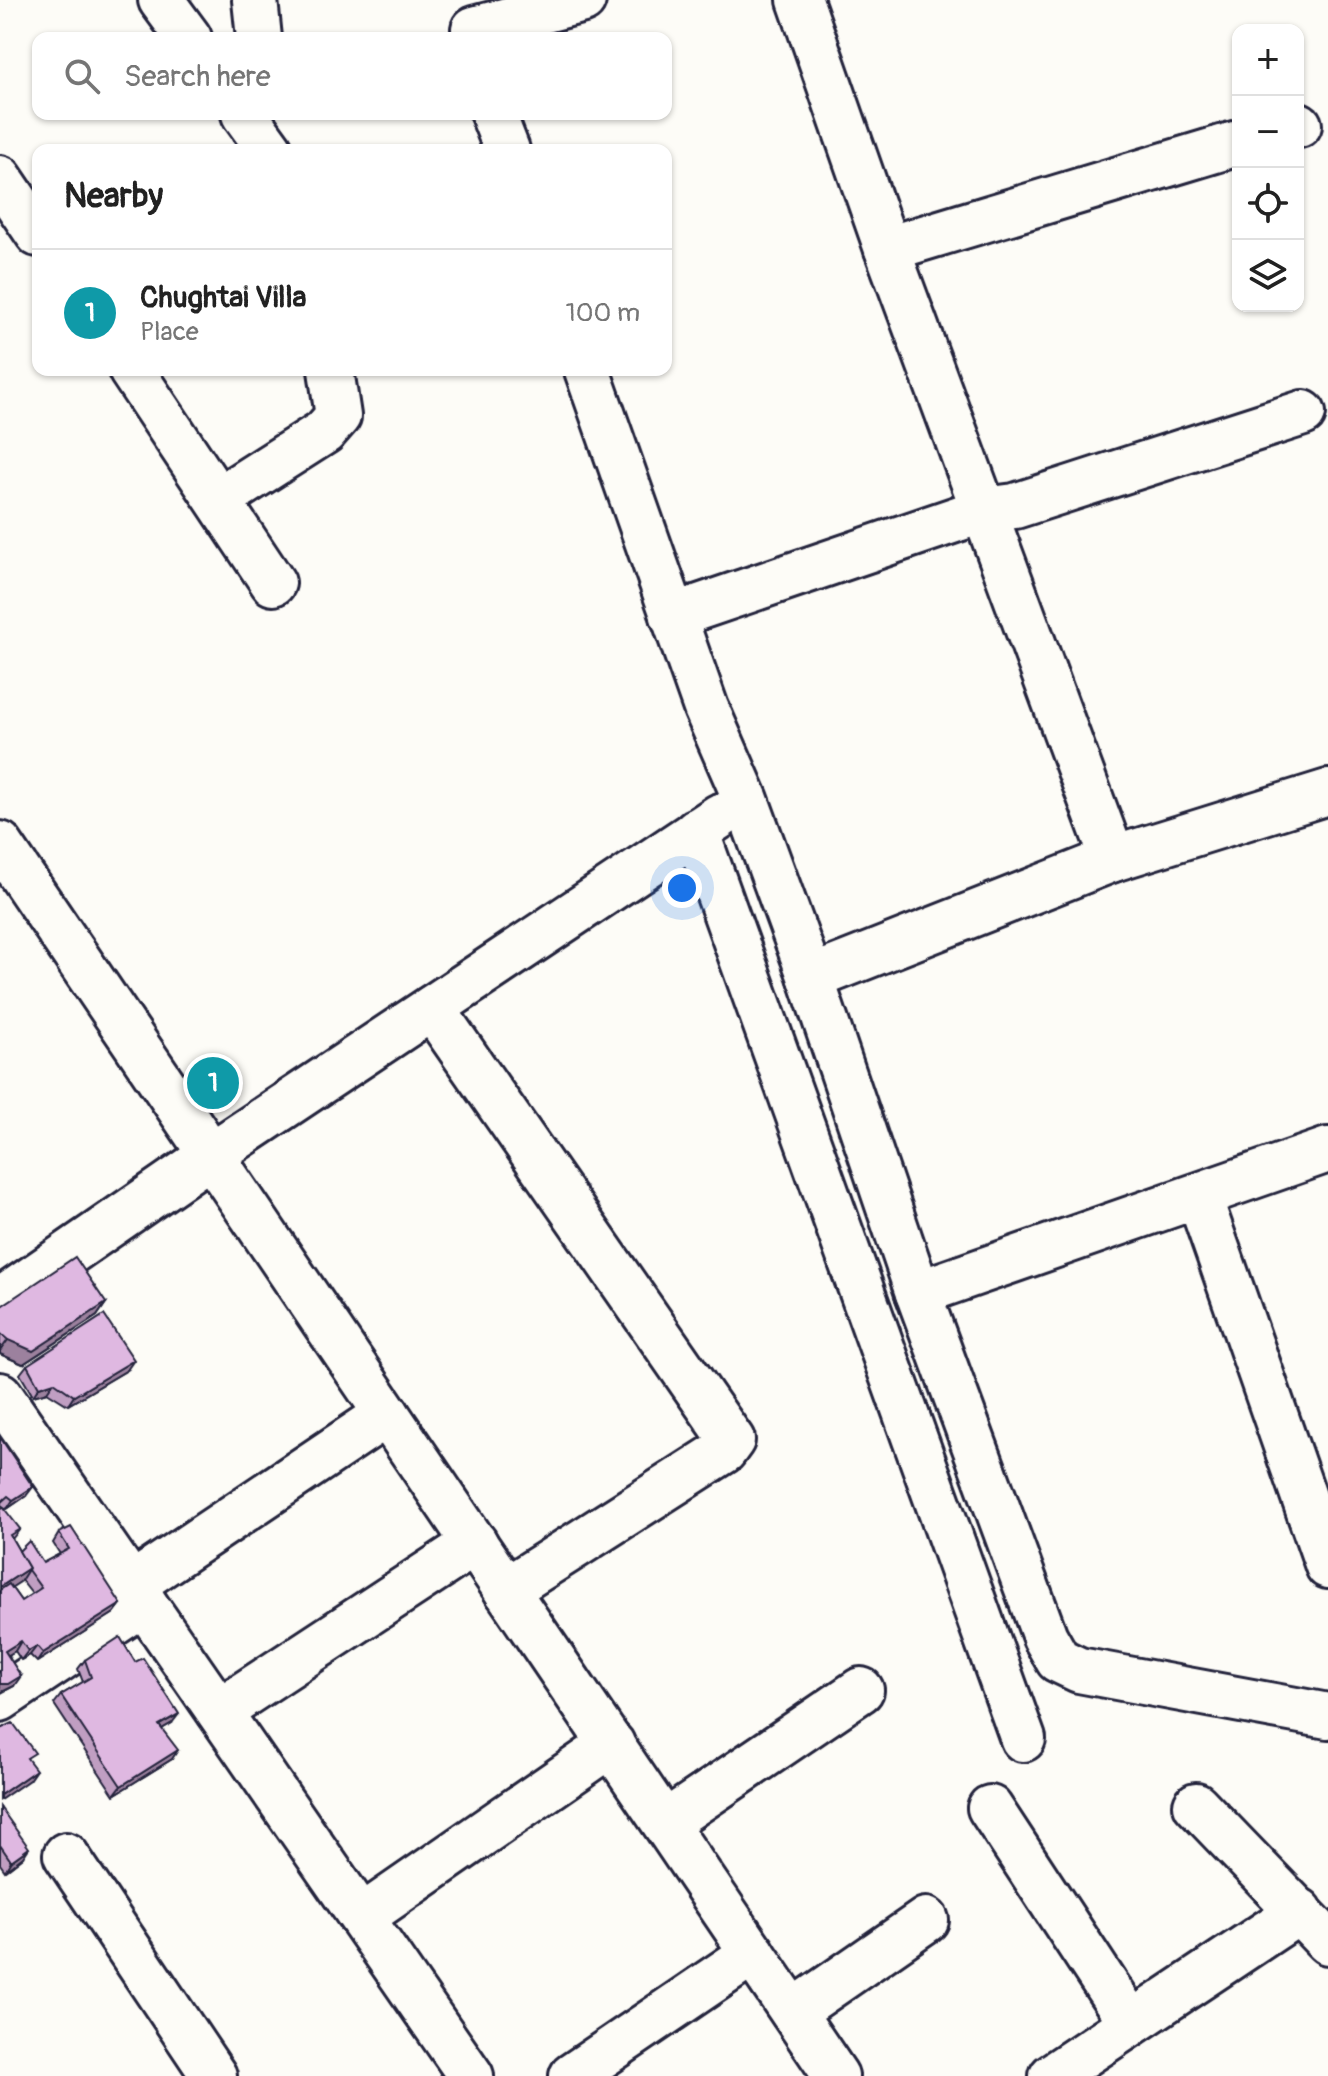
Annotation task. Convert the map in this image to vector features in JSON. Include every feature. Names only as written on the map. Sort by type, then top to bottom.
[{"type":"street","points":[[161,0],[185,32]]},
{"type":"street","points":[[255,0],[258,32]]},
{"type":"street","points":[[477,22],[583,0]]},
{"type":"street","points":[[800,0],[887,249],[1113,859]]},
{"type":"street","points":[[248,120],[266,144]]},
{"type":"street","points":[[268,120],[270,144]]},
{"type":"street","points":[[495,120],[505,144]]},
{"type":"street","points":[[887,249],[1232,145]]},
{"type":"street","points":[[0,178],[32,225]]},
{"type":"street","points":[[135,376],[273,583]]},
{"type":"street","points":[[219,499],[324,432],[338,416],[332,376]]},
{"type":"street","points":[[589,376],[706,708],[746,800],[811,978],[918,1293],[1045,1637],[1058,1660],[1079,1670],[1328,1716]]},
{"type":"street","points":[[673,616],[984,510],[1015,506],[1303,413]]},
{"type":"street","points":[[811,978],[1113,859],[1328,792]]},
{"type":"street","points":[[0,1301],[211,1155],[746,800]]},
{"type":"street","points":[[696,831],[1023,1739]]},
{"type":"street","points":[[0,844],[836,2076]]},
{"type":"street","points":[[432,1008],[732,1440],[724,1451],[506,1590]]},
{"type":"street","points":[[918,1293],[1328,1150]]},
{"type":"street","points":[[1199,1197],[1328,1566]]},
{"type":"street","points":[[0,1395],[471,2076]]},
{"type":"street","points":[[0,1699],[138,1594],[387,1414]]},
{"type":"street","points":[[219,1711],[475,1543]]},
{"type":"street","points":[[665,1823],[861,1690]]},
{"type":"street","points":[[362,1917],[612,1744]]},
{"type":"street","points":[[1052,2076],[1131,2023],[1314,1927],[1196,1805]]},
{"type":"street","points":[[990,1808],[1131,2023]]},
{"type":"street","points":[[66,1855],[214,2076]]},
{"type":"street","points":[[793,2012],[926,1920]]},
{"type":"street","points":[[572,2076],[753,1953]]},
{"type":"building","points":[[75,1257],[106,1303],[33,1351],[0,1333],[0,1307]]},
{"type":"building","points":[[104,1315],[134,1360],[74,1396],[54,1382],[39,1387],[27,1365]]},
{"type":"building","points":[[0,1437],[33,1487],[13,1500],[8,1496],[0,1503]]},
{"type":"building","points":[[3,1507],[20,1529],[10,1535],[29,1568],[0,1587],[0,1509]]},
{"type":"building","points":[[71,1527],[121,1604],[43,1653],[37,1646],[28,1651],[21,1641],[5,1651],[21,1676],[8,1684],[0,1684],[0,1590],[9,1584],[21,1601],[41,1588],[19,1551],[29,1541],[43,1563],[69,1549],[59,1533]]},
{"type":"building","points":[[120,1637],[135,1662],[143,1658],[179,1714],[159,1725],[178,1750],[121,1786],[61,1695],[91,1677],[85,1660]]},
{"type":"building","points":[[13,1723],[35,1753],[27,1758],[36,1770],[0,1795],[0,1729]]},
{"type":"building","points":[[0,1807],[29,1848],[11,1861],[0,1845]]},
{"type":"place","name":"Chughtai Villa","points":[[213,1083]]}]
